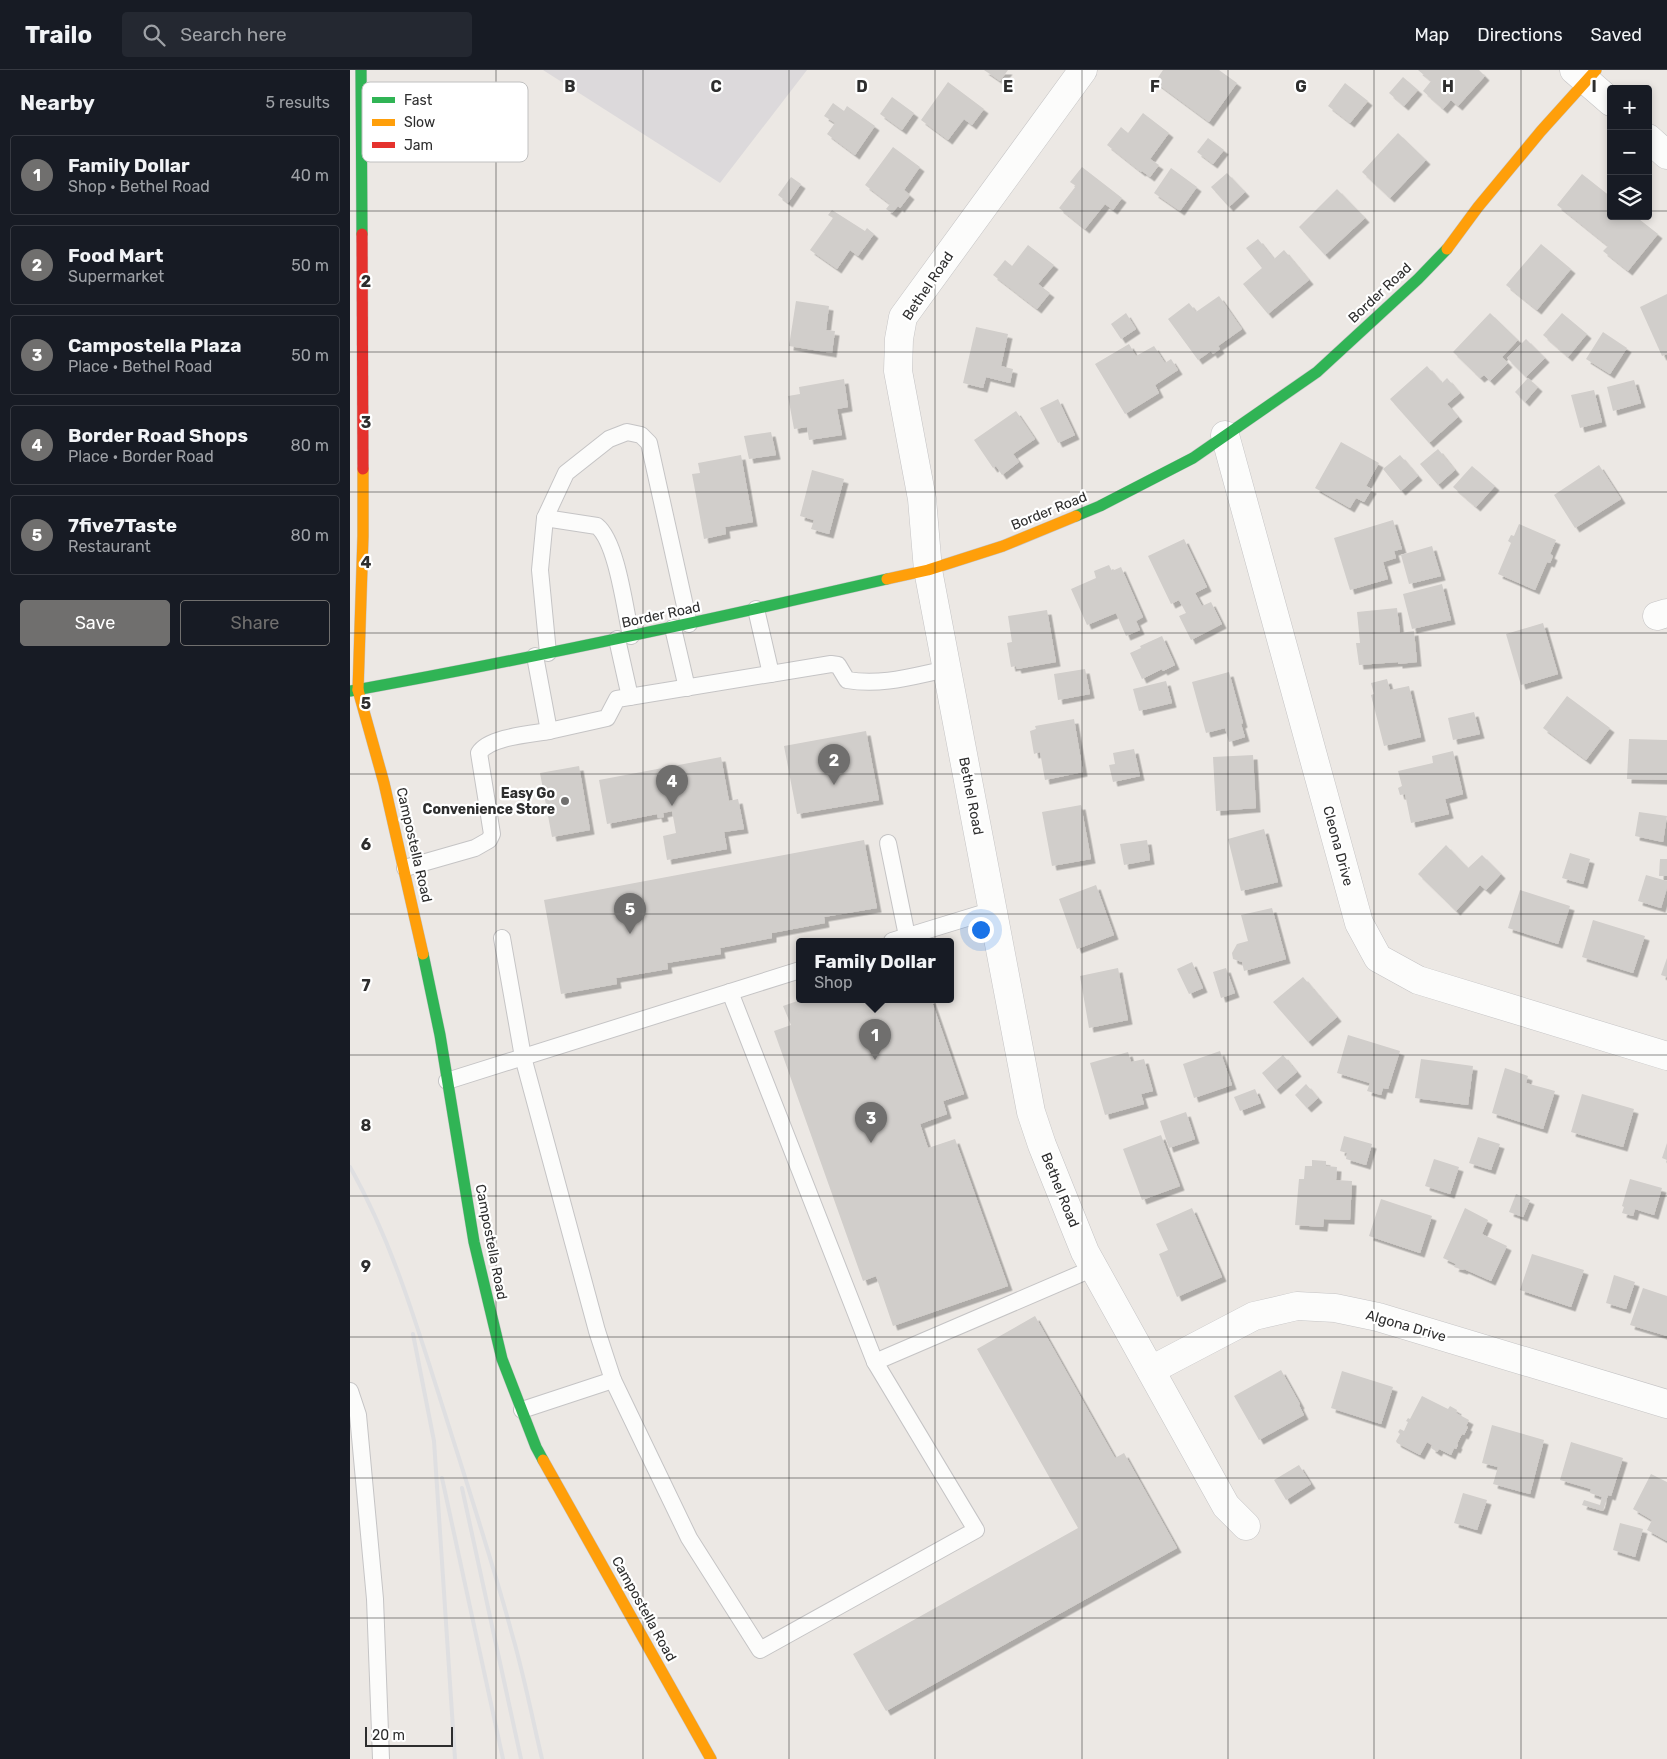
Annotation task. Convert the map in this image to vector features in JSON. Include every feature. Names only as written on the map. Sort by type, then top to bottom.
[{"type":"main road","points":[[354,690],[363,536],[360,70]]},
{"type":"main road","name":"Border Road","points":[[354,690],[624,638],[928,570],[1003,546],[1100,506],[1193,458],[1317,372],[1449,248],[1478,208],[1586,73]]},
{"type":"main road","points":[[350,680],[354,690]]},
{"type":"main road","name":"Campostella Road","points":[[354,690],[384,783],[405,868],[438,1026],[474,1242],[502,1359],[536,1447],[711,1759]]},
{"type":"street","name":"Bethel Road","points":[[1083,70],[903,317],[899,339],[898,370],[922,499],[928,570],[1031,1112],[1049,1163],[1085,1252],[1226,1506],[1246,1526]]},
{"type":"street","points":[[1586,73],[1607,97]]},
{"type":"street","points":[[1652,142],[1667,155]]},
{"type":"street","name":"Cleona Drive","points":[[1225,436],[1359,923],[1378,958],[1418,980],[1667,1056]]},
{"type":"street","name":"Algona Drive","points":[[1151,1370],[1254,1316],[1297,1306],[1335,1308],[1378,1317],[1667,1404]]},
{"type":"lane","points":[[550,731],[541,655],[540,570],[545,518],[566,473],[609,439],[627,432],[641,435],[649,443],[681,626],[687,688]]},
{"type":"lane","points":[[545,518],[597,526],[602,530],[613,553],[630,697]]},
{"type":"lane","points":[[756,609],[771,674]]},
{"type":"lane","points":[[405,868],[475,848],[489,840],[492,834],[479,753],[483,748],[496,741],[607,718],[617,699],[831,664],[838,666],[847,680],[865,683],[885,682],[947,669]]},
{"type":"lane","points":[[888,843],[900,938]]},
{"type":"lane","points":[[903,938],[993,910]]},
{"type":"lane","points":[[502,938],[523,1057],[597,1330],[613,1380],[689,1538],[760,1650],[976,1530],[875,1362],[730,992]]},
{"type":"lane","points":[[447,1080],[796,971]]},
{"type":"lane","points":[[875,1362],[1094,1268]]},
{"type":"lane","points":[[522,1410],[613,1380]]},
{"type":"lane","points":[[350,1391],[358,1414],[375,1599],[381,1759]]},
{"type":"shaded area","points":[[543,70],[807,70],[720,183]]},
{"type":"building","points":[[984,70],[1008,70],[1000,81]]},
{"type":"building","points":[[1163,70],[1219,70],[1237,83],[1209,122],[1155,82]]},
{"type":"building","points":[[1418,70],[1479,70],[1485,76],[1458,106],[1451,100],[1443,109],[1423,91],[1431,81]]},
{"type":"building","points":[[1403,77],[1418,90],[1404,106],[1389,93]]},
{"type":"building","points":[[948,82],[984,109],[972,125],[964,119],[948,140],[921,120]]},
{"type":"building","points":[[1345,83],[1368,101],[1350,123],[1328,106]]},
{"type":"building","points":[[892,97],[914,113],[902,130],[880,114]]},
{"type":"building","points":[[833,103],[844,111],[847,106],[875,126],[855,155],[827,134],[835,123],[824,116]]},
{"type":"building","points":[[1143,113],[1169,133],[1150,159],[1159,165],[1150,177],[1107,145],[1121,127],[1128,133]]},
{"type":"building","points":[[1398,133],[1426,160],[1390,198],[1362,172]]},
{"type":"building","points":[[1208,138],[1224,150],[1213,164],[1197,152]]},
{"type":"building","points":[[893,147],[920,167],[904,190],[910,195],[900,208],[898,206],[892,213],[886,209],[890,204],[865,185]]},
{"type":"building","points":[[1082,167],[1122,198],[1113,210],[1105,204],[1085,229],[1059,208],[1076,186],[1070,182]]},
{"type":"building","points":[[1171,168],[1197,187],[1180,211],[1154,193]]},
{"type":"building","points":[[1227,173],[1245,192],[1229,207],[1211,187]]},
{"type":"building","points":[[1582,174],[1607,194],[1607,220],[1640,220],[1658,234],[1628,271],[1603,251],[1608,246],[1557,205]]},
{"type":"building","points":[[791,177],[801,184],[788,203],[778,195]]},
{"type":"building","points":[[1337,189],[1365,218],[1325,255],[1299,227]]},
{"type":"building","points":[[832,210],[865,231],[867,228],[874,234],[858,256],[850,250],[837,269],[810,250],[833,218],[828,215]]},
{"type":"building","points":[[1258,239],[1274,259],[1284,250],[1309,280],[1268,314],[1243,284],[1262,268],[1246,248]]},
{"type":"building","points":[[1541,244],[1571,269],[1537,310],[1506,285]]},
{"type":"building","points":[[1028,245],[1054,265],[1038,284],[1050,293],[1037,309],[993,275],[1005,260],[1012,266]]},
{"type":"building","points":[[1667,294],[1667,354],[1662,356],[1640,307]]},
{"type":"building","points":[[1219,296],[1242,329],[1218,346],[1220,349],[1213,354],[1211,351],[1198,360],[1168,319],[1189,303],[1196,312]]},
{"type":"building","points":[[796,301],[829,306],[826,330],[835,331],[832,353],[789,346]]},
{"type":"building","points":[[1126,313],[1136,329],[1121,339],[1111,324]]},
{"type":"building","points":[[1490,313],[1518,340],[1502,357],[1508,363],[1490,381],[1484,375],[1480,378],[1453,352]]},
{"type":"building","points":[[1562,313],[1587,334],[1568,357],[1543,335]]},
{"type":"building","points":[[976,327],[1008,334],[1001,366],[1013,369],[1010,383],[986,377],[983,388],[963,383]]},
{"type":"building","points":[[1603,332],[1627,348],[1610,374],[1586,359]]},
{"type":"building","points":[[1526,339],[1545,358],[1526,377],[1507,358]]},
{"type":"building","points":[[1129,344],[1136,356],[1154,346],[1165,363],[1171,359],[1178,370],[1155,385],[1159,393],[1125,414],[1095,364]]},
{"type":"building","points":[[1427,366],[1442,383],[1447,378],[1460,393],[1447,404],[1458,417],[1429,443],[1390,399]]},
{"type":"building","points":[[1528,378],[1538,387],[1525,402],[1515,392]]},
{"type":"building","points":[[844,379],[848,407],[837,409],[842,435],[809,440],[807,427],[794,429],[788,396],[800,394],[799,387]]},
{"type":"building","points":[[1634,380],[1641,403],[1613,411],[1607,387]]},
{"type":"building","points":[[1594,390],[1602,422],[1580,428],[1571,395]]},
{"type":"building","points":[[1058,399],[1075,435],[1058,443],[1040,408]]},
{"type":"building","points":[[1016,411],[1035,439],[1013,454],[1019,462],[1002,475],[996,466],[993,468],[974,440]]},
{"type":"building","points":[[771,432],[776,455],[749,459],[744,436]]},
{"type":"building","points":[[1341,442],[1379,463],[1366,486],[1372,489],[1364,502],[1356,498],[1350,508],[1315,488]]},
{"type":"building","points":[[1438,449],[1455,470],[1438,485],[1420,464]]},
{"type":"building","points":[[741,455],[753,522],[725,527],[726,534],[704,539],[692,474],[700,473],[698,463]]},
{"type":"building","points":[[1400,455],[1418,476],[1401,491],[1383,469]]},
{"type":"building","points":[[1599,465],[1621,499],[1575,528],[1554,495]]},
{"type":"building","points":[[1472,466],[1495,486],[1476,507],[1453,487]]},
{"type":"building","points":[[812,470],[844,479],[829,534],[811,529],[814,520],[800,516]]},
{"type":"building","points":[[1393,520],[1402,549],[1394,551],[1396,558],[1383,562],[1388,579],[1350,590],[1334,538]]},
{"type":"building","points":[[1519,524],[1556,540],[1550,554],[1553,556],[1550,563],[1547,562],[1535,590],[1498,574],[1511,543],[1508,541],[1511,535],[1514,536]]},
{"type":"building","points":[[1184,539],[1207,587],[1195,593],[1202,606],[1211,602],[1222,624],[1191,640],[1179,616],[1186,613],[1179,600],[1171,604],[1148,556]]},
{"type":"building","points":[[1432,546],[1441,576],[1409,584],[1401,555]]},
{"type":"building","points":[[1109,565],[1112,571],[1121,567],[1143,617],[1136,621],[1140,630],[1126,636],[1116,613],[1087,625],[1071,589],[1096,578],[1094,571]]},
{"type":"building","points":[[1442,584],[1451,620],[1412,629],[1403,594]]},
{"type":"building","points":[[1397,608],[1400,633],[1414,631],[1417,662],[1359,665],[1356,643],[1360,643],[1357,612]]},
{"type":"building","points":[[1047,610],[1056,662],[1017,669],[1016,666],[1011,667],[1007,643],[1012,642],[1008,616]]},
{"type":"building","points":[[1543,623],[1558,674],[1521,685],[1506,634]]},
{"type":"building","points":[[1162,636],[1175,665],[1142,679],[1130,653]]},
{"type":"building","points":[[1085,669],[1090,694],[1058,700],[1054,674]]},
{"type":"building","points":[[1229,672],[1245,737],[1229,742],[1225,728],[1206,733],[1192,682]]},
{"type":"building","points":[[1387,679],[1390,690],[1409,686],[1421,737],[1384,746],[1371,695],[1374,694],[1371,683]]},
{"type":"building","points":[[1166,681],[1172,703],[1139,711],[1133,689]]},
{"type":"building","points":[[1567,696],[1610,728],[1586,760],[1543,728]]},
{"type":"building","points":[[1474,712],[1480,734],[1453,740],[1448,718]]},
{"type":"building","points":[[1074,719],[1083,772],[1045,780],[1040,752],[1034,754],[1030,731],[1036,729],[1035,726]]},
{"type":"building","points":[[866,731],[879,800],[797,814],[784,746]]},
{"type":"building","points":[[1629,739],[1667,740],[1667,780],[1627,779]]},
{"type":"building","points":[[1134,749],[1140,776],[1113,782],[1109,765],[1115,764],[1113,753]]},
{"type":"building","points":[[1453,751],[1463,794],[1445,799],[1449,814],[1411,823],[1405,794],[1400,795],[1398,788],[1402,786],[1398,771],[1433,763],[1432,756]]},
{"type":"building","points":[[1253,755],[1256,808],[1216,811],[1213,757]]},
{"type":"building","points":[[721,757],[729,801],[738,799],[744,829],[724,832],[727,849],[667,860],[663,836],[676,833],[672,811],[663,813],[664,817],[658,818],[657,814],[607,824],[599,780]]},
{"type":"building","name":"Easy Go Convenience Store","points":[[579,766],[590,830],[552,837],[540,773]]},
{"type":"building","points":[[1081,805],[1091,859],[1052,866],[1042,812]]},
{"type":"building","points":[[1639,812],[1667,816],[1663,842],[1635,836]]},
{"type":"building","points":[[1264,829],[1278,882],[1241,891],[1228,839]]},
{"type":"building","points":[[864,840],[877,908],[824,917],[825,923],[772,933],[772,938],[720,948],[721,954],[667,963],[668,969],[616,978],[617,984],[561,994],[544,900]]},
{"type":"building","points":[[1147,840],[1150,860],[1124,865],[1120,844]]},
{"type":"building","points":[[1446,845],[1468,868],[1482,855],[1501,874],[1486,890],[1480,885],[1456,911],[1418,874]]},
{"type":"building","points":[[1570,853],[1590,859],[1583,884],[1562,878]]},
{"type":"building","points":[[1660,859],[1667,859],[1667,876],[1659,876]]},
{"type":"building","points":[[1646,875],[1667,881],[1667,888],[1661,908],[1638,901]]},
{"type":"building","points":[[1096,885],[1114,935],[1077,949],[1059,899]]},
{"type":"building","points":[[1520,890],[1570,906],[1558,944],[1508,928]]},
{"type":"building","points":[[1272,908],[1286,959],[1244,971],[1242,962],[1233,959],[1232,953],[1237,944],[1248,941],[1241,915]]},
{"type":"building","points":[[1593,920],[1645,936],[1633,973],[1582,957]]},
{"type":"building","points":[[1667,958],[1667,977],[1661,975]]},
{"type":"building","points":[[1192,962],[1203,988],[1189,994],[1177,969]]},
{"type":"building","points":[[1118,968],[1128,1020],[1089,1028],[1080,976]]},
{"type":"building","points":[[1226,968],[1235,993],[1221,998],[1213,972]]},
{"type":"building","points":[[1303,977],[1337,1017],[1308,1042],[1273,1002]]},
{"type":"building","points":[[796,1001],[796,1003],[932,1003],[964,1094],[943,1101],[947,1114],[920,1124],[928,1148],[955,1139],[1008,1286],[893,1326],[876,1276],[863,1281],[774,1031],[791,1025],[783,1006]]},
{"type":"building","points":[[1348,1035],[1400,1051],[1388,1089],[1383,1088],[1381,1095],[1367,1091],[1370,1083],[1337,1073]]},
{"type":"building","points":[[1220,1051],[1232,1085],[1194,1098],[1183,1064]]},
{"type":"building","points":[[1128,1052],[1131,1062],[1144,1059],[1153,1091],[1141,1094],[1144,1104],[1105,1115],[1090,1063]]},
{"type":"building","points":[[1283,1055],[1297,1072],[1276,1090],[1262,1073]]},
{"type":"building","points":[[1421,1059],[1473,1066],[1468,1105],[1415,1098]]},
{"type":"building","points":[[1505,1068],[1528,1076],[1526,1083],[1555,1091],[1543,1129],[1492,1113]]},
{"type":"building","points":[[1306,1084],[1318,1098],[1307,1108],[1295,1095]]},
{"type":"building","points":[[1255,1089],[1261,1103],[1240,1111],[1234,1097]]},
{"type":"building","points":[[1582,1094],[1634,1109],[1623,1147],[1571,1132]]},
{"type":"building","points":[[1186,1112],[1195,1139],[1169,1148],[1160,1121]]},
{"type":"building","points":[[1161,1135],[1180,1186],[1142,1200],[1123,1149]]},
{"type":"building","points":[[1344,1136],[1372,1144],[1366,1165],[1346,1159],[1347,1153],[1340,1151]]},
{"type":"building","points":[[1478,1137],[1500,1144],[1491,1170],[1469,1163]]},
{"type":"building","points":[[1667,1143],[1667,1160],[1662,1158]]},
{"type":"building","points":[[1434,1159],[1459,1167],[1450,1194],[1425,1186]]},
{"type":"building","points":[[1312,1160],[1326,1161],[1326,1166],[1337,1167],[1336,1180],[1352,1181],[1350,1220],[1324,1219],[1323,1227],[1295,1225],[1299,1179],[1304,1179],[1305,1166],[1312,1166]]},
{"type":"building","points":[[1630,1179],[1662,1188],[1654,1215],[1635,1209],[1633,1216],[1622,1213],[1624,1207],[1622,1206]]},
{"type":"building","points":[[1516,1194],[1530,1200],[1523,1217],[1509,1212]]},
{"type":"building","points":[[1381,1199],[1432,1216],[1420,1253],[1369,1236]]},
{"type":"building","points":[[1192,1208],[1222,1277],[1177,1297],[1159,1254],[1168,1250],[1156,1224]]},
{"type":"building","points":[[1465,1208],[1488,1220],[1482,1234],[1507,1246],[1491,1281],[1464,1269],[1454,1267],[1456,1264],[1443,1258]]},
{"type":"building","points":[[1532,1254],[1584,1270],[1571,1307],[1520,1290]]},
{"type":"building","points":[[1614,1275],[1635,1282],[1626,1309],[1606,1303]]},
{"type":"building","points":[[1643,1288],[1667,1296],[1667,1336],[1630,1325]]},
{"type":"building","points":[[1035,1316],[1115,1458],[1124,1453],[1177,1548],[886,1711],[853,1654],[1078,1528],[977,1349]]},
{"type":"building","points":[[1281,1370],[1304,1415],[1259,1440],[1234,1396]]},
{"type":"building","points":[[1342,1371],[1393,1387],[1381,1424],[1331,1408]]},
{"type":"building","points":[[1422,1396],[1448,1409],[1450,1406],[1457,1410],[1456,1413],[1469,1420],[1464,1435],[1462,1434],[1456,1449],[1454,1448],[1451,1455],[1439,1449],[1437,1452],[1427,1442],[1420,1455],[1396,1441],[1400,1434],[1398,1432],[1400,1429],[1404,1431],[1408,1422],[1406,1421],[1408,1418],[1410,1419]]},
{"type":"building","points":[[1492,1425],[1544,1440],[1530,1494],[1493,1484],[1498,1467],[1482,1463]]},
{"type":"building","points":[[1571,1442],[1623,1458],[1611,1496],[1608,1495],[1603,1511],[1582,1505],[1584,1500],[1600,1505],[1602,1497],[1590,1493],[1591,1489],[1560,1480]]},
{"type":"building","points":[[1299,1465],[1311,1484],[1286,1500],[1274,1480]]},
{"type":"building","points":[[1651,1474],[1667,1482],[1667,1541],[1647,1530],[1652,1520],[1633,1509]]},
{"type":"building","points":[[1463,1493],[1487,1500],[1477,1530],[1454,1523]]},
{"type":"building","points":[[1620,1523],[1643,1529],[1635,1557],[1613,1550]]},
{"type":"railway","points":[[350,1167],[380,1227],[404,1288],[425,1351],[504,1606],[542,1759]]},
{"type":"railway","points":[[413,1334],[434,1441],[455,1759]]},
{"type":"railway","points":[[442,1478],[503,1759]]},
{"type":"railway","points":[[462,1488],[521,1759]]},
{"type":"traffic: fast","points":[[361,70],[362,234]]},
{"type":"traffic: fast","points":[[1076,516],[1100,506],[1193,458],[1317,372],[1418,279],[1447,249]]},
{"type":"traffic: fast","points":[[350,691],[485,666],[887,579]]},
{"type":"traffic: fast","points":[[423,954],[440,1035],[474,1242],[502,1359],[536,1447],[543,1460]]},
{"type":"traffic: slow","points":[[1447,249],[1478,207],[1541,131],[1596,70]]},
{"type":"traffic: slow","points":[[358,690],[363,536],[363,469]]},
{"type":"traffic: slow","points":[[887,579],[928,570],[1003,546],[1076,516]]},
{"type":"traffic: slow","points":[[358,690],[384,783],[423,954]]},
{"type":"traffic: slow","points":[[543,1460],[711,1759]]},
{"type":"traffic: jam","points":[[362,234],[363,469]]},
{"type":"place","name":"Food Mart","points":[[834,785]]},
{"type":"place","name":"Easy Go Convenience Store","points":[[565,801]]},
{"type":"place","name":"Border Road Shops","points":[[672,806]]},
{"type":"place","name":"7five7Taste","points":[[630,934]]},
{"type":"place","name":"Family Dollar","points":[[875,1060]]},
{"type":"place","name":"Campostella Plaza","points":[[871,1143]]}]
